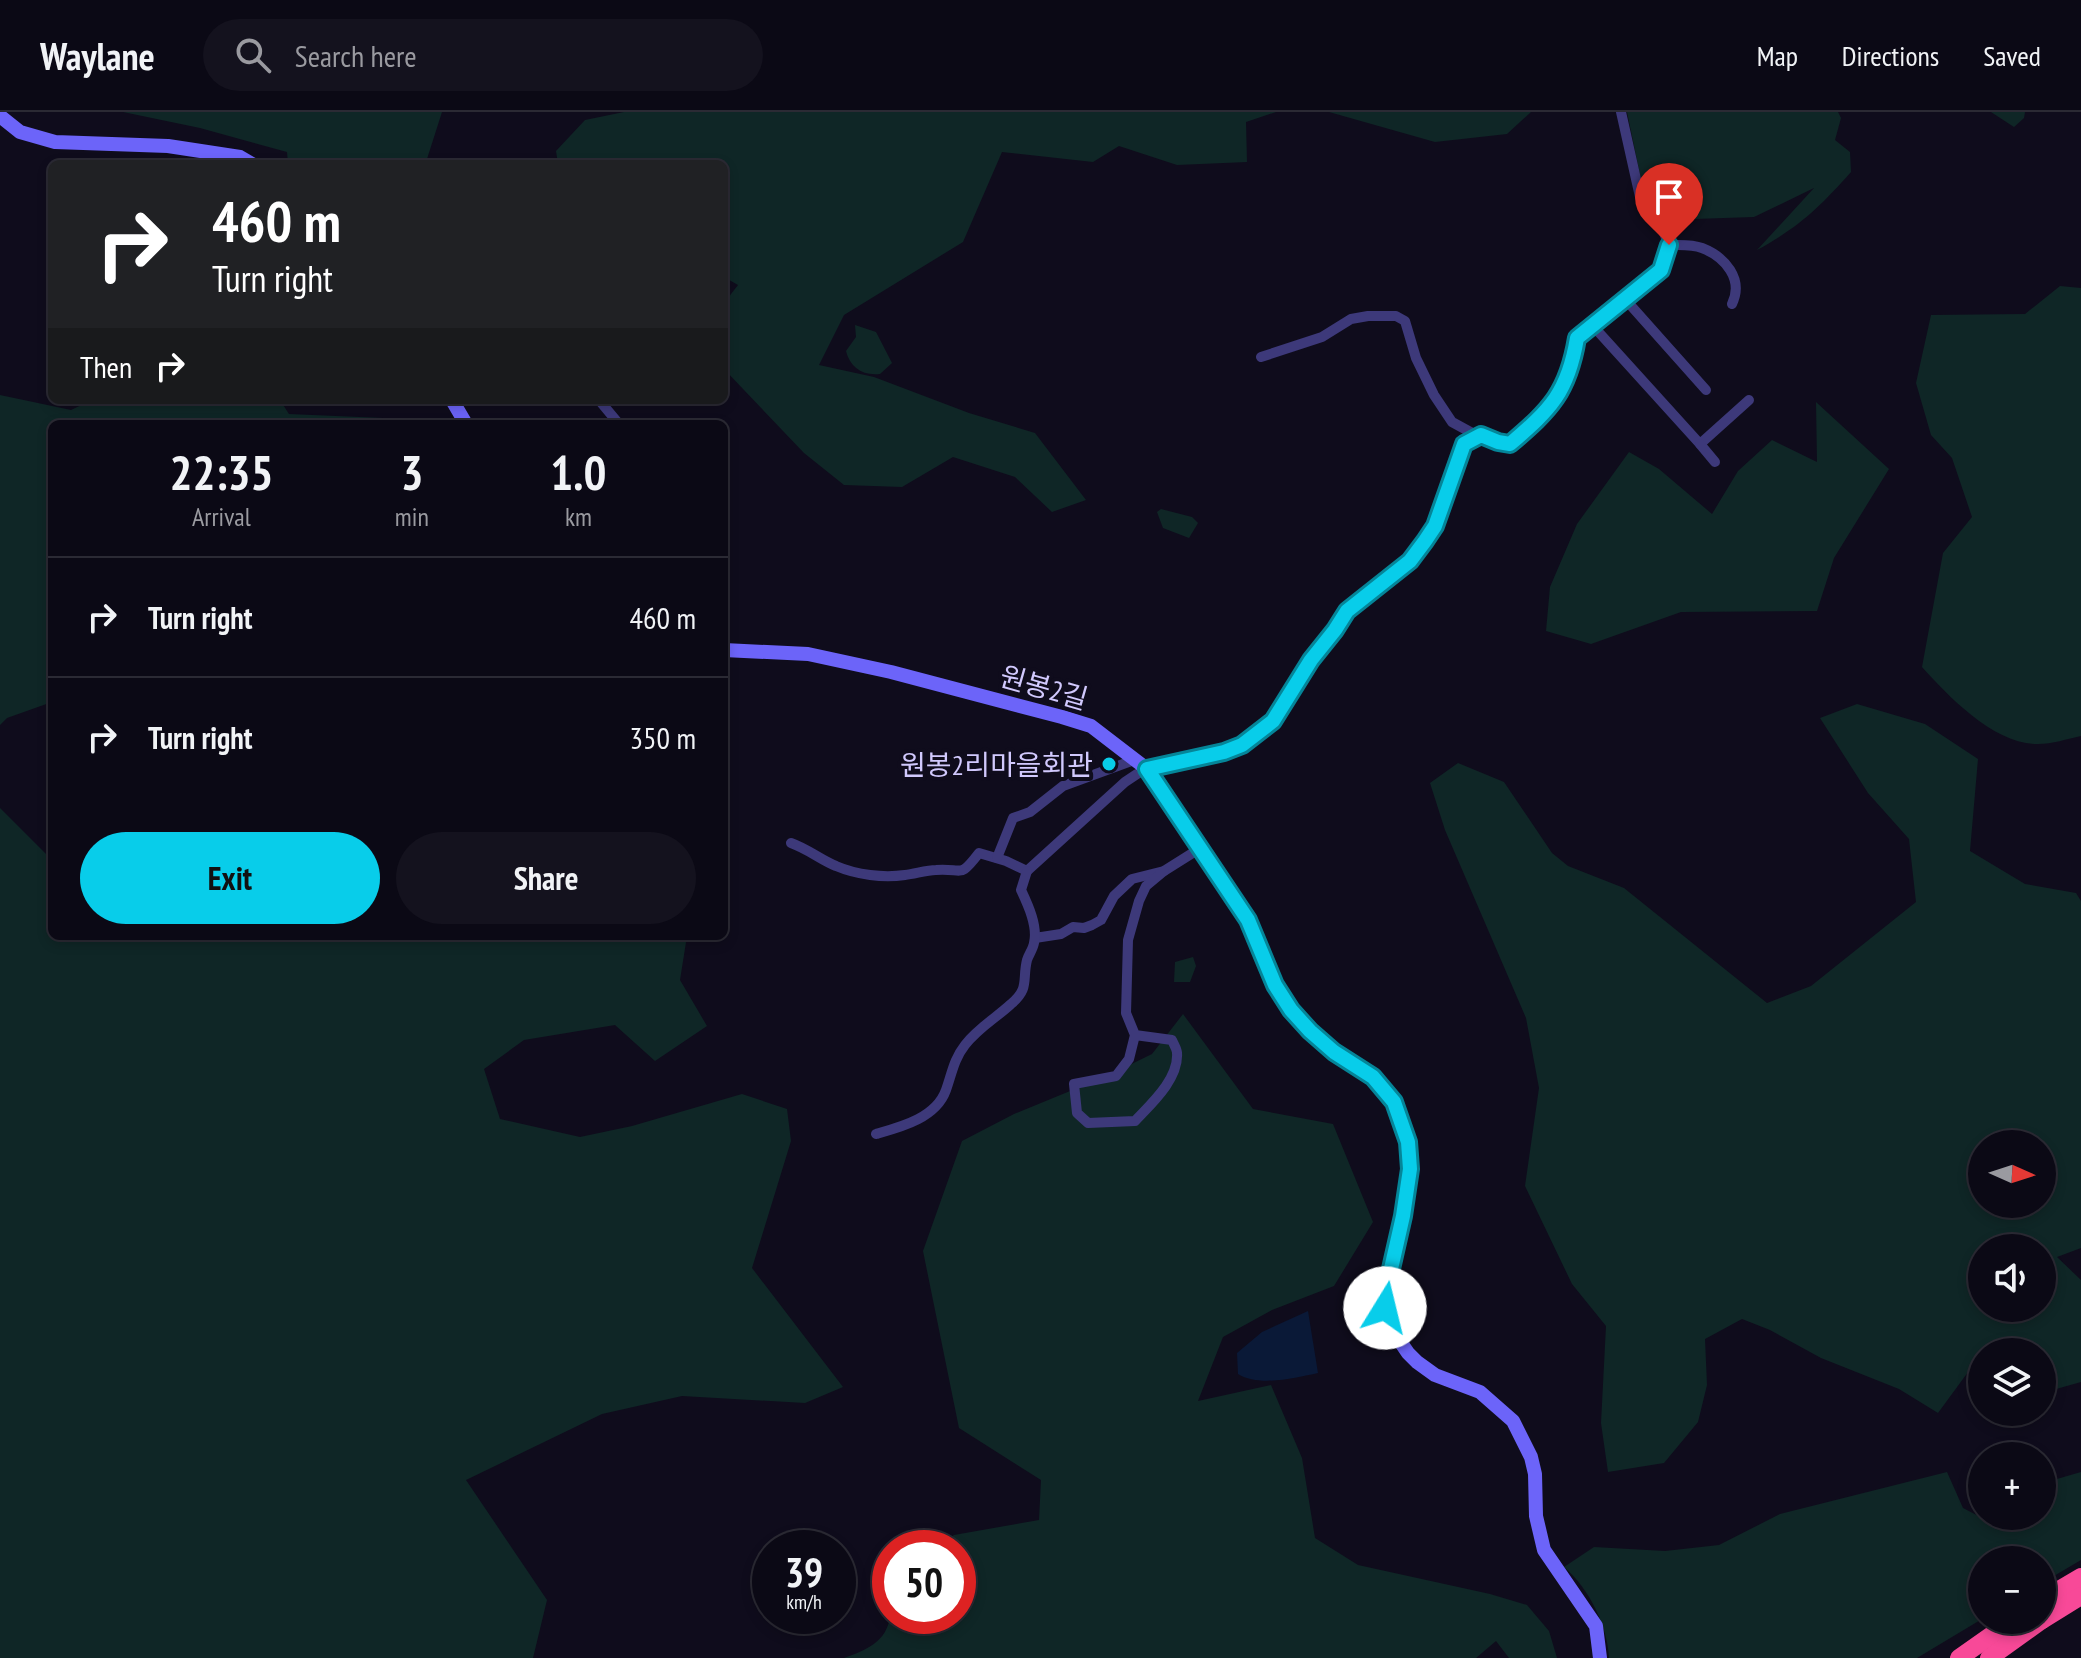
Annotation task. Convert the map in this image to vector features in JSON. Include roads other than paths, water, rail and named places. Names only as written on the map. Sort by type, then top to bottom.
[{"type":"highway","points":[[2056,1592],[2081,1577]]},
{"type":"highway","points":[[2056,1611],[2081,1596]]},
{"type":"highway","points":[[1959,1658],[1993,1634]]},
{"type":"highway","points":[[1989,1658],[2022,1634]]},
{"type":"main road","points":[[0,116],[20,132],[36,139],[73,144],[168,146],[245,160]]},
{"type":"main road","name":"원봉2길","points":[[728,650],[808,654],[1042,711],[1091,726],[1147,769],[1248,920],[1275,985],[1291,1010],[1334,1052],[1373,1077],[1394,1102],[1408,1142],[1410,1169],[1383,1304],[1393,1331],[1417,1362],[1435,1375],[1480,1392],[1513,1421],[1531,1457],[1535,1474],[1538,1532],[1544,1550],[1596,1626],[1600,1658]]},
{"type":"street","points":[[1261,357],[1322,337],[1351,319],[1396,316],[1405,321],[1416,358],[1434,395],[1452,422],[1474,434],[1510,444],[1561,393],[1572,367],[1577,338],[1661,270],[1669,245],[1661,226],[1640,197],[1621,112]]},
{"type":"street","points":[[1669,245],[1700,247],[1727,265],[1734,274],[1737,286],[1732,304]]},
{"type":"street","points":[[1625,299],[1706,390]]},
{"type":"street","points":[[1594,327],[1715,462]]},
{"type":"street","points":[[1700,444],[1749,400]]},
{"type":"street","points":[[602,404],[616,420]]},
{"type":"street","points":[[876,1134],[918,1119],[939,1104],[950,1071],[964,1046],[1026,988],[1027,961],[1035,938],[1030,909],[1021,890],[1027,871],[1125,782],[1147,769],[1242,745],[1273,721],[1311,660],[1347,611],[1410,561],[1425,541],[1435,526],[1464,444],[1481,435]]},
{"type":"street","points":[[997,858],[1013,818],[1030,812],[1063,786],[1134,760]]},
{"type":"street","points":[[791,843],[810,850],[833,865],[870,875],[902,876],[938,869],[966,870],[979,853],[1027,871]]},
{"type":"street","points":[[1135,1035],[1172,1040],[1177,1053],[1171,1076],[1135,1121],[1088,1123],[1077,1113],[1074,1084],[1116,1076],[1129,1059],[1135,1035],[1126,1013],[1128,940],[1139,901],[1146,886],[1199,849]]},
{"type":"street","points":[[1035,938],[1092,925],[1101,920],[1114,896],[1132,879],[1164,871]]},
{"type":"water","points":[[1308,1311],[1318,1373],[1266,1381],[1238,1374],[1237,1353],[1262,1332]]},
{"type":"place","name":"원봉2리마을회관","points":[[1109,764]]}]
